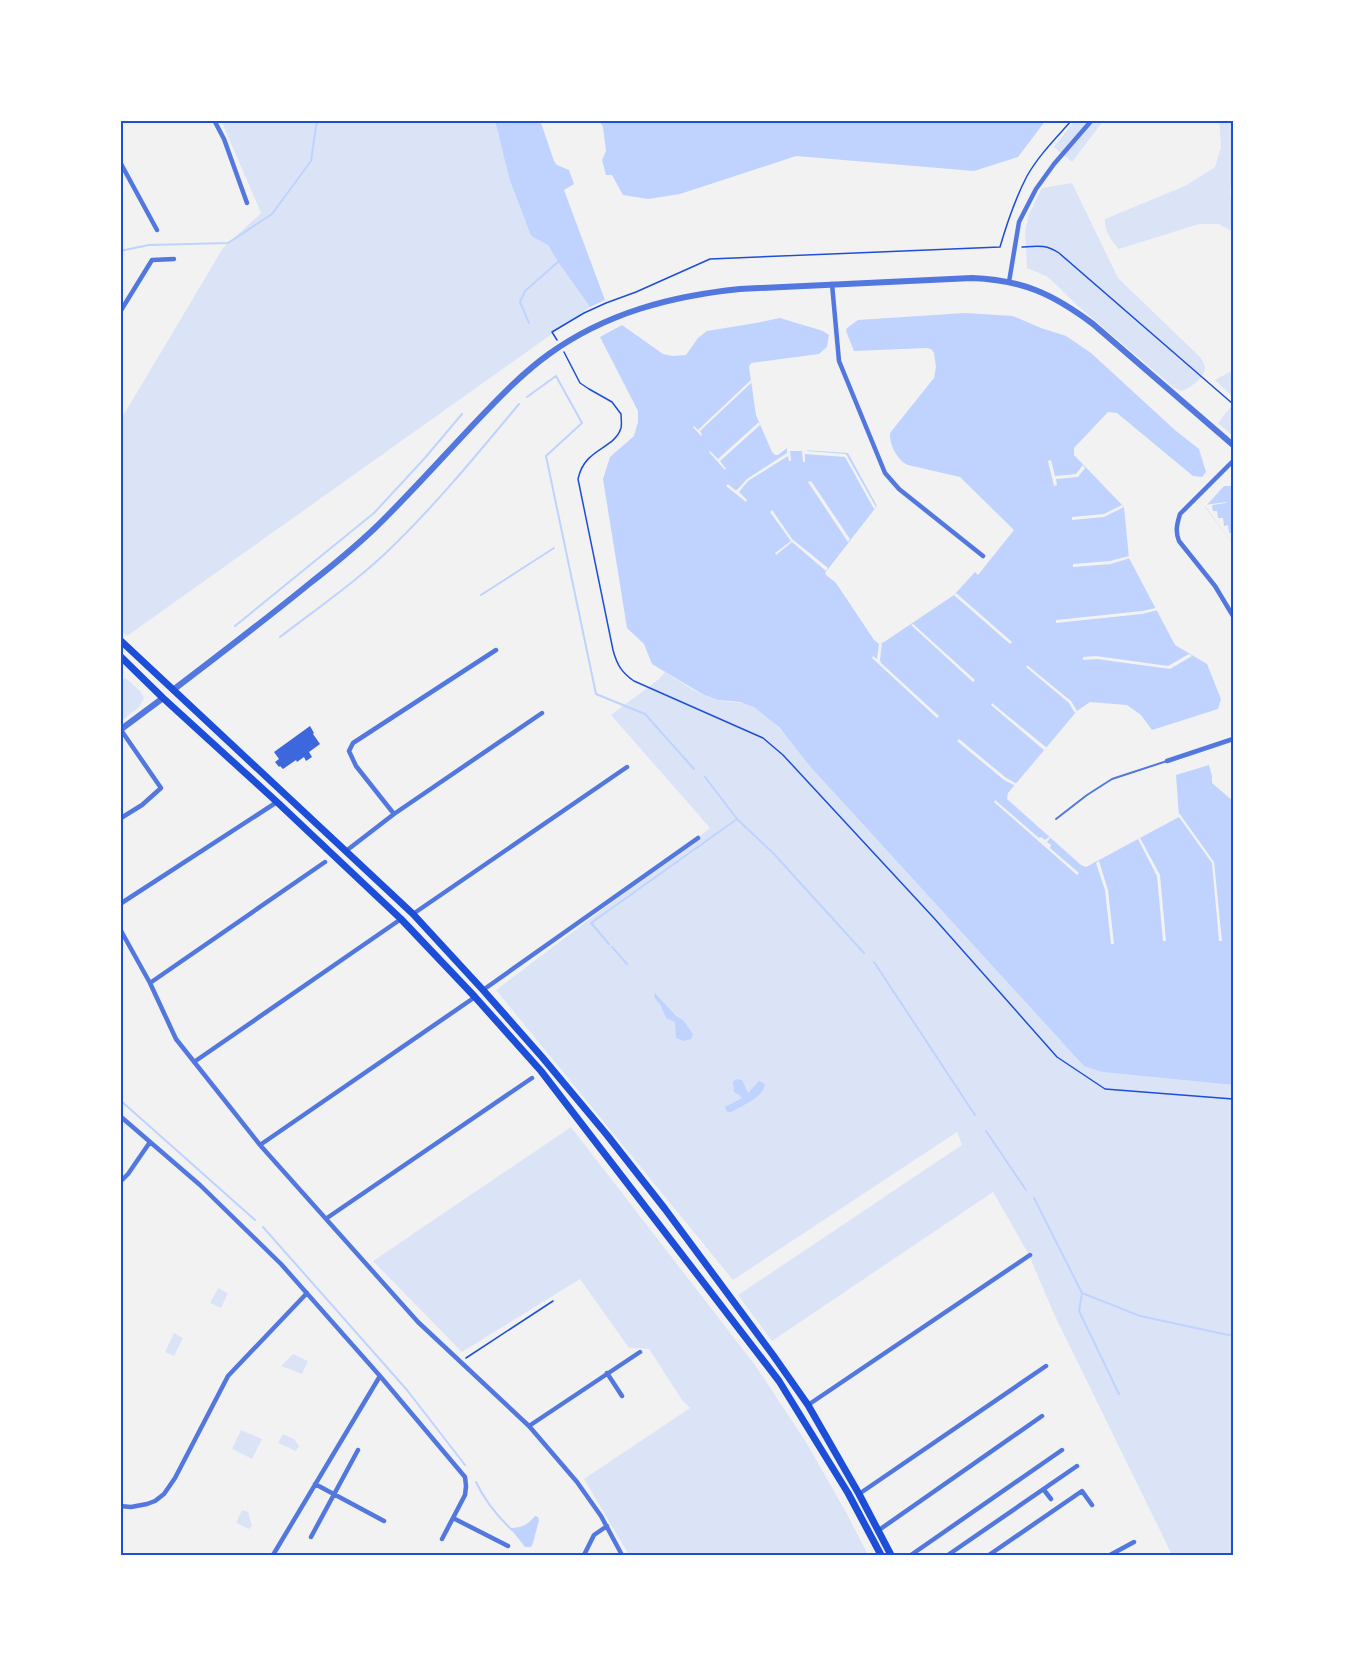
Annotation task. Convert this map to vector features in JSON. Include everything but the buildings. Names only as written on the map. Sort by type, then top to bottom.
[{"type":"main road","points":[[120,640],[413,914],[483,990],[607,1135],[672,1218],[808,1405],[891,1555]]},
{"type":"main road","points":[[120,656],[401,919],[541,1071],[779,1381],[848,1493],[880,1555]]},
{"type":"main road","points":[[163,698],[173,690]]},
{"type":"street","points":[[214,120],[224,139],[247,203]]},
{"type":"street","points":[[1010,282],[1019,222],[1036,189],[1092,120]]},
{"type":"street","points":[[120,162],[157,230]]},
{"type":"street","points":[[120,312],[152,260],[174,259]]},
{"type":"street","points":[[173,690],[243,638],[373,529],[499,398],[547,355],[595,327],[651,304],[704,293],[740,289],[972,278],[1010,282],[1039,290],[1077,312],[1233,445]]},
{"type":"street","points":[[832,284],[839,361],[885,474],[899,489],[983,556]]},
{"type":"street","points":[[1233,461],[1180,514],[1176,534],[1179,541],[1219,591],[1233,616]]},
{"type":"street","points":[[394,814],[356,766],[349,751],[353,743],[496,650]]},
{"type":"street","points":[[120,817],[142,805],[162,788],[120,730],[163,698]]},
{"type":"street","points":[[346,851],[394,814],[542,712]]},
{"type":"street","points":[[1167,761],[1233,740]]},
{"type":"street","points":[[413,914],[627,767]]},
{"type":"street","points":[[120,904],[277,802]]},
{"type":"street","points":[[483,990],[698,838]]},
{"type":"street","points":[[150,983],[325,862]]},
{"type":"street","points":[[194,1062],[401,919]]},
{"type":"street","points":[[120,929],[150,983],[176,1039],[260,1145],[418,1322],[529,1426],[577,1482],[607,1526],[622,1555]]},
{"type":"street","points":[[260,1145],[475,997]]},
{"type":"street","points":[[327,1218],[532,1078]]},
{"type":"street","points":[[120,1116],[201,1186],[281,1264],[465,1477],[465,1495],[442,1539]]},
{"type":"street","points":[[120,1182],[150,1142]]},
{"type":"street","points":[[808,1405],[1030,1255]]},
{"type":"street","points":[[120,1506],[131,1507],[147,1504],[164,1494],[175,1478],[228,1376],[307,1293]]},
{"type":"street","points":[[529,1426],[640,1352]]},
{"type":"street","points":[[859,1494],[1046,1366]]},
{"type":"street","points":[[607,1373],[622,1396]]},
{"type":"street","points":[[273,1555],[380,1376]]},
{"type":"street","points":[[879,1530],[1042,1416]]},
{"type":"street","points":[[311,1537],[358,1450]]},
{"type":"street","points":[[911,1555],[1062,1450]]},
{"type":"street","points":[[948,1555],[1077,1466]]},
{"type":"street","points":[[315,1484],[384,1521]]},
{"type":"street","points":[[1044,1490],[1051,1499]]},
{"type":"street","points":[[989,1555],[1082,1491],[1092,1505]]},
{"type":"street","points":[[453,1518],[508,1546]]},
{"type":"street","points":[[584,1555],[594,1536],[607,1526]]},
{"type":"street","points":[[1110,1555],[1134,1542]]},
{"type":"lane","points":[[1056,819],[1112,779],[1167,761]]},
{"type":"path","points":[[1000,247],[1016,200],[1028,175],[1043,153],[1072,120]]},
{"type":"path","points":[[1233,404],[1050,247],[710,259],[584,313],[552,332],[580,383],[612,402],[621,414],[621,428],[613,440],[590,456],[580,470],[578,479],[613,650],[617,665],[624,674],[634,681],[764,738],[783,755],[1057,1057],[1105,1089],[1233,1099]]},
{"type":"path","points":[[460,1361],[553,1301]]},
{"type":"path","points":[[1231,1555],[1233,1548]]},
{"type":"shaded area","points":[[221,120],[495,120],[509,178],[531,236],[548,245],[590,307],[127,636],[120,629],[120,421],[223,248],[261,213]]},
{"type":"shaded area","points":[[1075,120],[1104,120],[1072,162],[1054,147]]},
{"type":"shaded area","points":[[1219,120],[1233,121],[1233,170],[1230,193],[1233,203],[1233,232],[1219,224],[1199,224],[1119,249],[1109,235],[1105,219],[1185,186],[1215,167],[1221,147]]},
{"type":"shaded area","points":[[1072,183],[1118,278],[1201,359],[1205,371],[1197,382],[1189,387],[1181,391],[1173,387],[1078,306],[1048,277],[1027,268],[1025,231],[1029,214],[1042,188]]},
{"type":"shaded area","points":[[1233,370],[1233,397],[1215,380]]},
{"type":"shaded area","points":[[1233,404],[1233,436],[1218,423]]},
{"type":"shaded area","points":[[665,672],[704,695],[718,700],[750,705],[770,719],[808,764],[1102,1072],[1233,1085],[1233,1555],[1172,1555],[1054,1314],[1028,1253],[993,1192],[772,1341],[738,1295],[962,1145],[957,1132],[733,1280],[496,990],[710,828],[611,715]]},
{"type":"shaded area","points":[[126,678],[144,698],[139,707],[120,722],[120,681]]},
{"type":"shaded area","points":[[571,1127],[755,1365],[806,1442],[868,1555],[629,1555],[584,1479],[690,1408],[682,1400],[649,1349],[629,1348],[580,1279],[462,1352],[373,1261]]},
{"type":"shaded area","points":[[218,1288],[228,1293],[221,1308],[210,1303]]},
{"type":"shaded area","points":[[174,1333],[183,1338],[174,1356],[165,1352]]},
{"type":"shaded area","points":[[293,1354],[308,1361],[302,1374],[281,1366]]},
{"type":"shaded area","points":[[241,1430],[262,1439],[252,1459],[232,1449]]},
{"type":"shaded area","points":[[283,1434],[294,1439],[299,1446],[296,1451],[278,1443]]},
{"type":"shaded area","points":[[242,1510],[248,1512],[252,1526],[249,1529],[236,1523]]},
{"type":"water","points":[[495,120],[540,120],[554,161],[557,165],[569,170],[574,184],[564,190],[605,300],[590,307],[548,245],[531,236],[509,178]]},
{"type":"water","points":[[599,120],[1046,120],[1018,157],[974,171],[796,156],[680,194],[648,199],[623,195],[612,175],[606,175],[602,160],[606,151],[603,127]]},
{"type":"water","points":[[965,313],[1013,316],[1066,336],[1091,353],[1176,431],[1199,449],[1206,472],[1202,477],[1193,476],[1117,413],[1108,412],[1074,448],[1074,455],[1124,507],[1129,558],[1175,645],[1207,664],[1221,699],[1218,709],[1152,730],[1141,715],[1127,705],[1090,702],[1077,711],[1008,793],[1007,799],[1086,867],[1179,817],[1176,775],[1209,765],[1212,783],[1233,801],[1233,1085],[1102,1072],[1084,1066],[808,764],[779,727],[754,707],[704,695],[652,664],[644,644],[627,628],[603,479],[610,457],[634,436],[638,411],[600,337],[622,325],[663,354],[672,356],[686,355],[698,338],[707,331],[780,318],[823,331],[829,335],[827,347],[819,354],[751,363],[749,367],[756,415],[775,455],[787,448],[787,453],[803,450],[848,453],[877,506],[825,573],[836,583],[879,644],[954,595],[975,572],[978,575],[1014,530],[960,477],[908,465],[901,460],[893,447],[890,433],[934,378],[936,367],[934,353],[931,349],[854,351],[846,331],[858,320]]},
{"type":"water","points":[[1224,486],[1233,486],[1233,544],[1205,507]]},
{"type":"water","points":[[655,993],[676,1016],[683,1020],[693,1034],[691,1039],[683,1041],[676,1038],[675,1022],[666,1018],[654,997]]},
{"type":"water","points":[[736,1079],[742,1080],[748,1093],[759,1081],[765,1084],[757,1097],[727,1112],[725,1107],[742,1098],[734,1092],[733,1082]]},
{"type":"water","points":[[535,1516],[539,1520],[533,1543],[531,1547],[525,1547],[510,1528],[524,1525]]},
{"type":"pier","points":[[751,380],[751,383],[700,431],[701,436],[693,427],[698,430]]},
{"type":"pier","points":[[759,422],[760,425],[720,461],[725,470],[709,452],[718,459]]},
{"type":"pier","points":[[805,447],[807,451],[846,454],[876,507],[874,509],[845,457],[805,454],[805,462],[803,462],[802,451]]},
{"type":"pier","points":[[790,451],[791,461],[788,456],[748,481],[739,492],[747,500],[746,502],[726,486],[728,484],[737,490],[747,479]]},
{"type":"pier","points":[[1051,460],[1055,476],[1076,474],[1083,465],[1085,468],[1078,477],[1056,479],[1057,485],[1054,486],[1048,461]]},
{"type":"pier","points":[[811,481],[850,539],[848,542],[808,482]]},
{"type":"pier","points":[[1227,502],[1212,505],[1213,511],[1217,511],[1218,518],[1223,518],[1224,526],[1228,525],[1229,533],[1233,533],[1233,544],[1204,505]]},
{"type":"pier","points":[[1122,505],[1124,507],[1104,517],[1072,520],[1072,517],[1104,514]]},
{"type":"pier","points":[[772,510],[792,539],[828,568],[826,571],[792,542],[776,555],[775,553],[791,541],[770,512]]},
{"type":"pier","points":[[1129,556],[1130,558],[1111,564],[1073,567],[1073,564],[1110,561]]},
{"type":"pier","points":[[956,593],[1012,642],[1010,644],[954,595]]},
{"type":"pier","points":[[1156,608],[1158,610],[1142,614],[1056,623],[1056,620]]},
{"type":"pier","points":[[913,624],[975,680],[973,682],[911,625]]},
{"type":"pier","points":[[882,643],[881,663],[939,716],[937,718],[872,658],[873,656],[877,659],[879,644]]},
{"type":"pier","points":[[1189,654],[1192,656],[1170,669],[1097,659],[1083,660],[1083,657],[1096,656],[1168,666]]},
{"type":"pier","points":[[1027,665],[1071,701],[1077,711],[1075,713],[1069,703],[1026,667]]},
{"type":"pier","points":[[992,703],[1047,748],[1045,751],[991,705]]},
{"type":"pier","points":[[959,739],[1005,777],[1017,784],[1016,786],[1004,780],[957,741]]},
{"type":"pier","points":[[995,800],[1039,838],[1045,840],[1049,837],[1047,842],[1051,845],[1050,848],[1079,873],[1077,875],[994,802]]},
{"type":"pier","points":[[1179,813],[1214,862],[1222,941],[1219,941],[1212,863],[1179,817]]},
{"type":"pier","points":[[1140,838],[1160,875],[1166,941],[1163,941],[1157,876],[1138,839]]},
{"type":"pier","points":[[1099,861],[1108,890],[1114,944],[1111,944],[1105,890],[1096,863]]},
{"type":"waterway","points":[[120,251],[149,245],[228,243],[272,214],[311,161],[317,120]]},
{"type":"waterway","points":[[529,323],[520,302],[525,291],[559,261]]},
{"type":"waterway","points":[[527,397],[556,376],[582,423],[546,456],[596,694],[645,714],[694,769]]},
{"type":"waterway","points":[[280,637],[353,581],[394,545],[443,494],[519,404]]},
{"type":"waterway","points":[[235,626],[374,513],[462,414]]},
{"type":"waterway","points":[[481,595],[554,548]]},
{"type":"waterway","points":[[705,777],[737,819],[774,854],[864,953]]},
{"type":"waterway","points":[[609,944],[591,923],[737,819]]},
{"type":"waterway","points":[[612,947],[627,964]]},
{"type":"waterway","points":[[874,962],[975,1115]]},
{"type":"waterway","points":[[120,1100],[255,1220]]},
{"type":"waterway","points":[[986,1131],[1026,1190]]},
{"type":"waterway","points":[[1034,1198],[1082,1293],[1140,1316],[1233,1336]]},
{"type":"waterway","points":[[263,1227],[407,1390],[465,1465]]},
{"type":"waterway","points":[[1082,1293],[1079,1311],[1119,1394]]},
{"type":"waterway","points":[[476,1482],[491,1508],[512,1530]]}]
